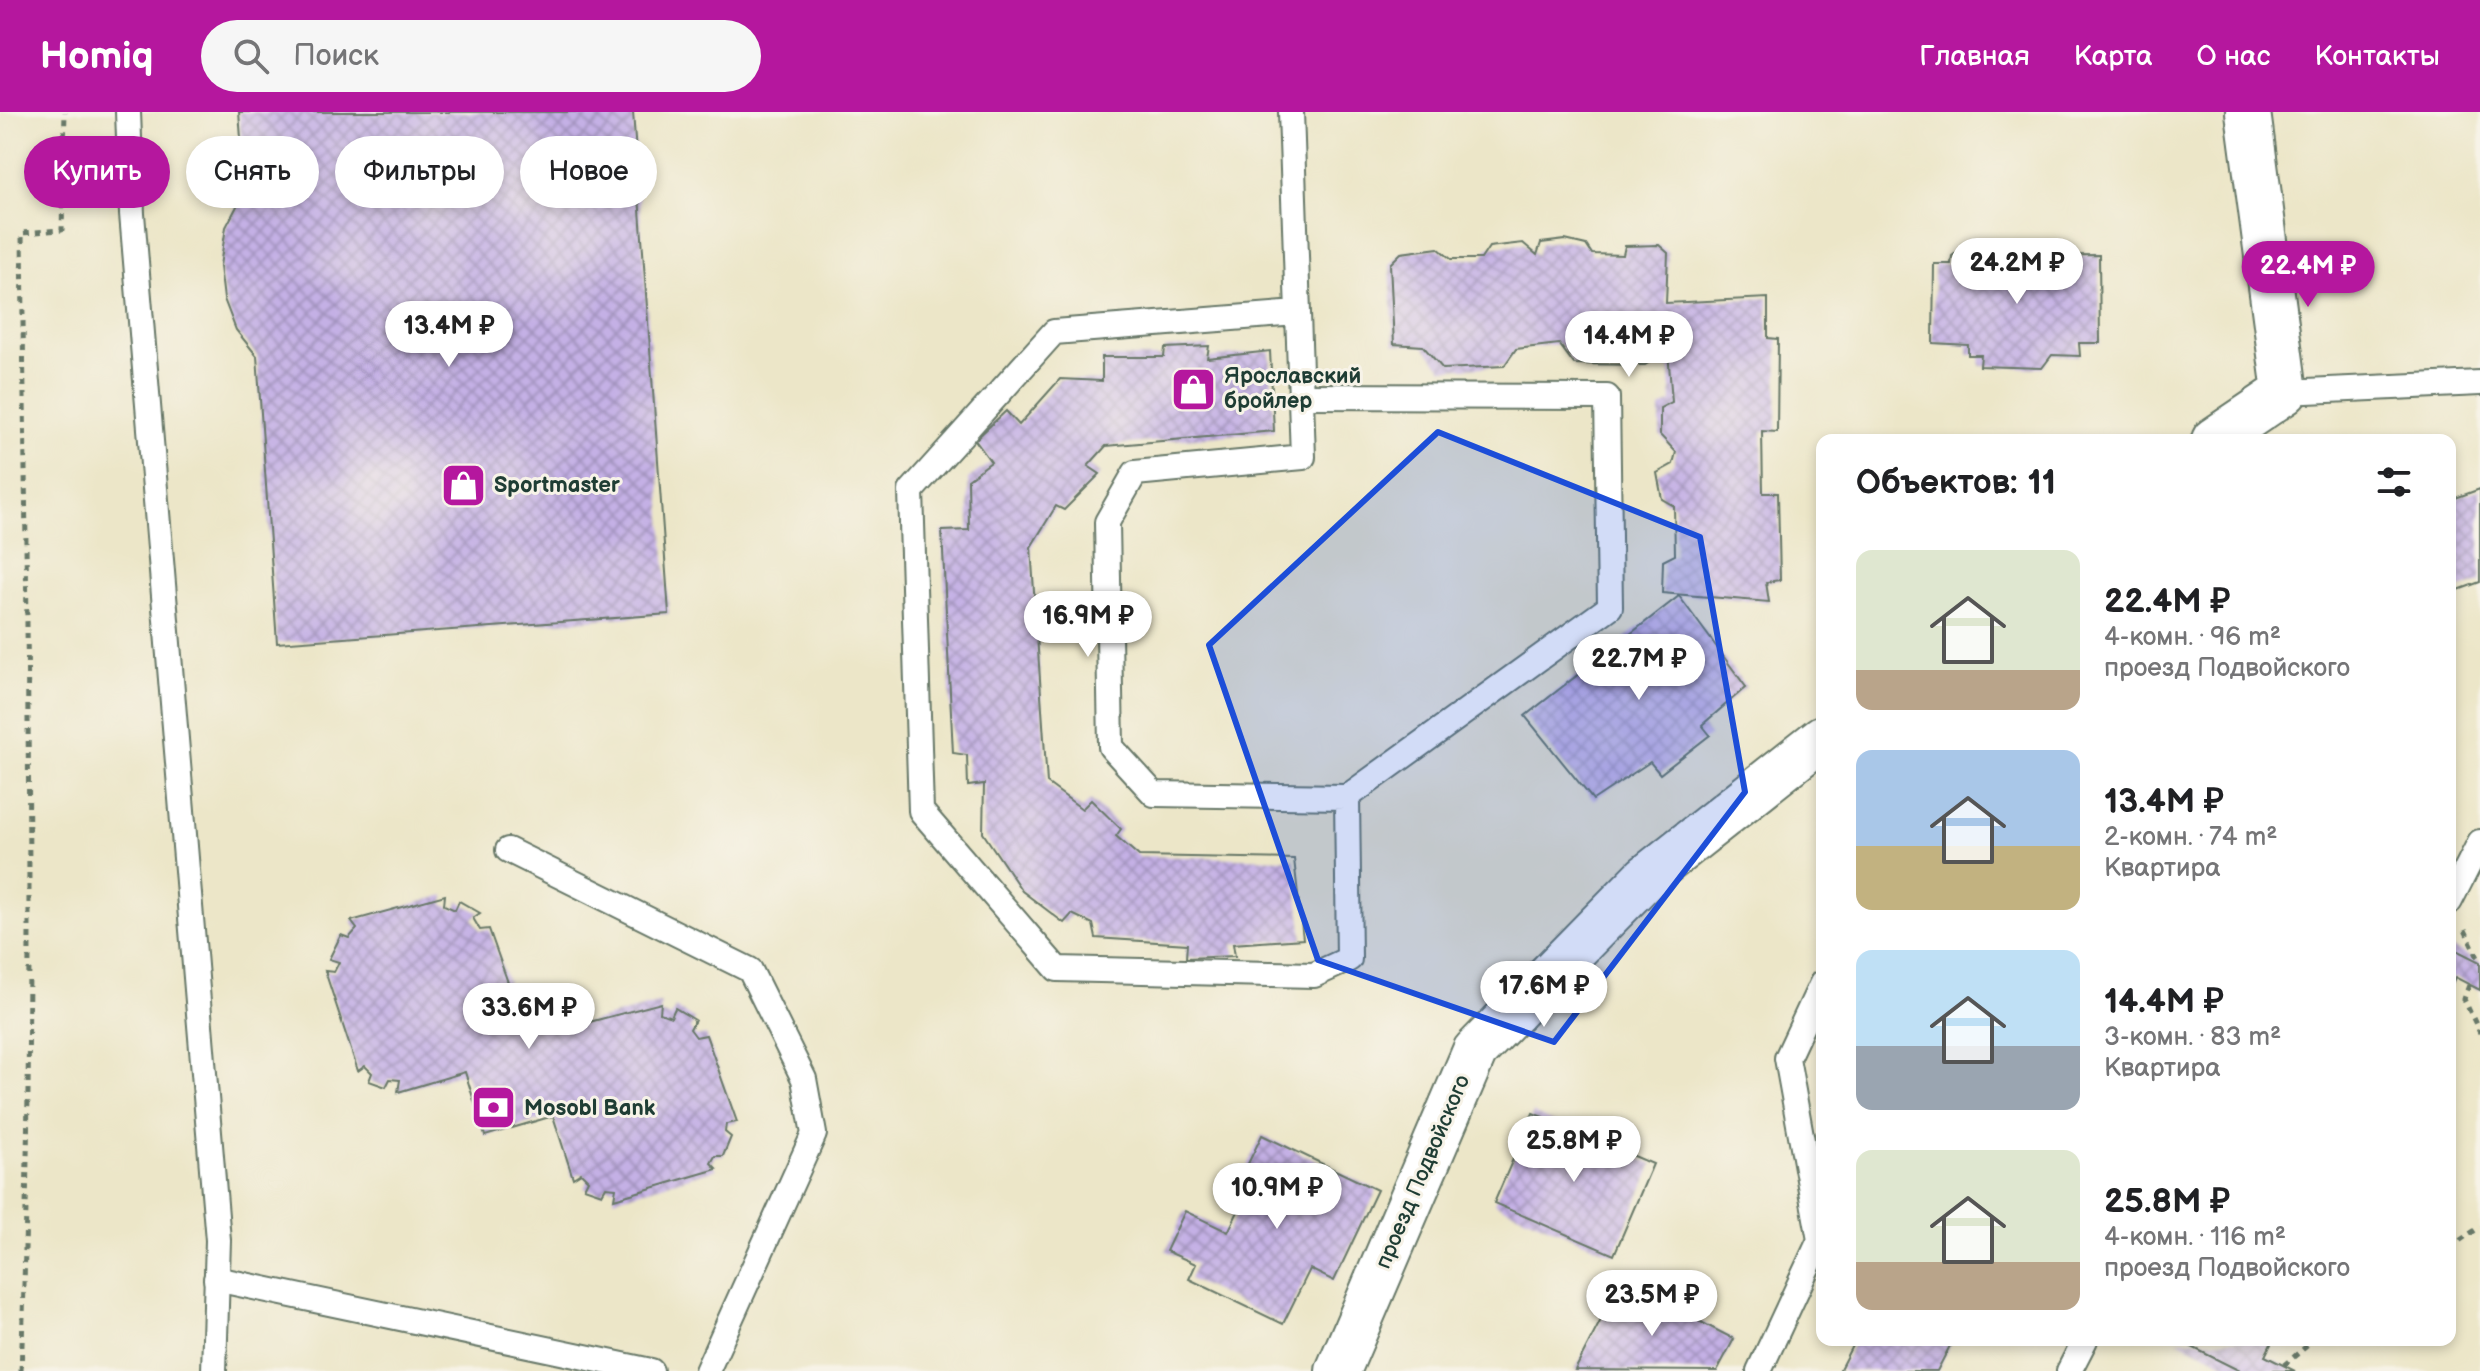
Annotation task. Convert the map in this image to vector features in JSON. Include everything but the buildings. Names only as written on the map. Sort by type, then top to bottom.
[{"type":"street","points":[[2223,434],[2285,392],[2248,112]]},
{"type":"street","name":"проезд Подвойского","points":[[1338,1371],[1475,1051],[1646,877],[1816,743]]},
{"type":"lane","points":[[128,112],[132,214],[218,1240],[214,1371]]},
{"type":"lane","points":[[1291,112],[1297,313],[1300,396],[1303,457],[1135,473],[1107,522],[1111,747],[1154,794],[1347,797],[1610,607],[1607,397],[1300,396]]},
{"type":"lane","points":[[1297,313],[1054,332],[911,491],[921,811],[1057,969],[1314,975],[1349,959],[1347,797]]},
{"type":"lane","points":[[2285,392],[2480,383]]},
{"type":"lane","points":[[2456,889],[2480,842]]},
{"type":"lane","points":[[508,850],[750,970],[804,1079],[814,1134],[707,1371]]},
{"type":"lane","points":[[1816,996],[1787,1058],[1816,1218]]},
{"type":"lane","points":[[1759,1371],[1816,1249]]},
{"type":"lane","points":[[216,1279],[651,1371]]},
{"type":"lane","points":[[2069,1371],[2082,1346]]},
{"type":"path","points":[[21,1371],[26,1238],[28,871],[22,233],[62,230],[65,112]]},
{"type":"path","points":[[2469,985],[2464,999],[2480,1033]]},
{"type":"path","points":[[2456,1243],[2480,1227]]},
{"type":"path","points":[[2284,1365],[2307,1346]]},
{"type":"highlighted area","points":[[1438,432],[1700,537],[1745,792],[1554,1042],[1318,960],[1209,645]]},
{"type":"place","name":"Ярославский бройлер","points":[[1193,389]]},
{"type":"place","name":"Sportmaster","points":[[463,485]]},
{"type":"place","name":"Mosobl Bank","points":[[493,1108]]}]
